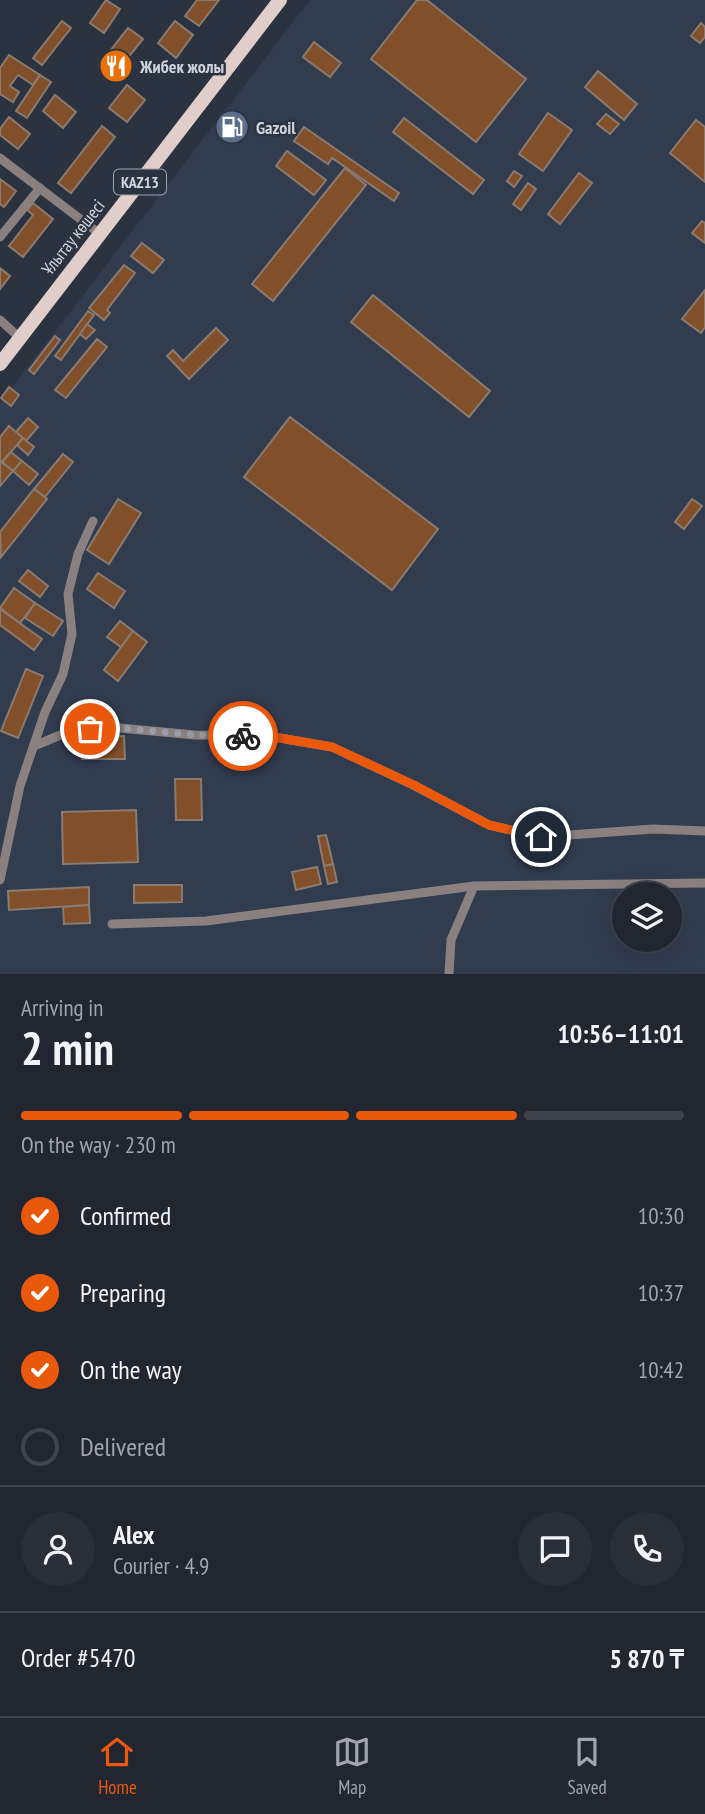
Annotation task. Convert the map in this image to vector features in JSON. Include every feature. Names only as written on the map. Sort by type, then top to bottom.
[{"type":"main road","name":"Ұлытау көшесі","points":[[0,364],[280,0]]},
{"type":"street","points":[[1,161],[100,234]]},
{"type":"street","points":[[0,237],[40,188]]},
{"type":"street","points":[[0,320],[20,338]]},
{"type":"street","points":[[0,880],[14,811],[45,712],[63,674],[72,634],[68,594],[78,554],[93,520]]},
{"type":"street","points":[[34,746],[70,731],[109,727],[195,735],[268,736],[332,747],[414,785],[489,825],[541,837],[653,829],[705,831]]},
{"type":"street","points":[[113,924],[206,921],[474,886],[705,883]]},
{"type":"street","points":[[449,974],[451,940],[474,886]]},
{"type":"shaded area","points":[[310,0],[705,0],[705,974],[0,974],[0,403]]},
{"type":"building","points":[[106,0],[120,9],[104,33],[90,23]]},
{"type":"building","points":[[197,0],[219,0],[199,26],[185,16]]},
{"type":"building","points":[[417,0],[427,0],[526,79],[476,142],[371,59]]},
{"type":"building","points":[[62,21],[71,28],[42,65],[33,58]]},
{"type":"building","points":[[175,21],[193,35],[176,58],[158,43]]},
{"type":"building","points":[[701,23],[705,27],[705,37],[700,43],[691,36]]},
{"type":"building","points":[[128,28],[143,39],[114,75],[100,64]]},
{"type":"building","points":[[314,42],[341,63],[330,77],[303,57]]},
{"type":"building","points":[[9,55],[40,75],[33,85],[18,75],[10,86],[19,92],[13,102],[0,94],[0,68]]},
{"type":"building","points":[[598,71],[637,104],[624,120],[585,87]]},
{"type":"building","points":[[40,75],[51,82],[27,118],[16,111]]},
{"type":"building","points":[[127,85],[145,100],[127,122],[109,108]]},
{"type":"building","points":[[55,95],[76,112],[63,128],[43,111]]},
{"type":"building","points":[[548,113],[572,130],[543,171],[519,154]]},
{"type":"building","points":[[606,114],[619,124],[610,134],[597,124]]},
{"type":"building","points":[[9,117],[30,134],[18,149],[0,135],[0,129]]},
{"type":"building","points":[[404,118],[484,180],[473,194],[393,132]]},
{"type":"building","points":[[696,120],[705,127],[705,182],[670,153]]},
{"type":"building","points":[[102,126],[115,137],[71,193],[58,183]]},
{"type":"building","points":[[304,127],[399,193],[394,201],[332,158],[328,164],[294,141]]},
{"type":"building","points":[[287,151],[326,180],[314,195],[276,166]]},
{"type":"building","points":[[345,168],[366,185],[273,301],[252,284]]},
{"type":"building","points":[[514,171],[522,176],[514,187],[507,181]]},
{"type":"building","points":[[579,173],[592,183],[560,224],[548,214]]},
{"type":"building","points":[[0,179],[16,191],[4,207],[0,204]]},
{"type":"building","points":[[528,183],[536,189],[521,210],[513,204]]},
{"type":"building","points":[[33,203],[53,219],[23,257],[9,246],[33,215],[27,210]]},
{"type":"building","points":[[702,221],[705,223],[705,243],[692,233]]},
{"type":"building","points":[[142,243],[164,260],[153,273],[131,256]]},
{"type":"building","points":[[124,265],[135,273],[107,310],[110,313],[104,320],[89,308]]},
{"type":"building","points":[[0,268],[10,276],[0,289]]},
{"type":"building","points":[[705,290],[705,327],[701,333],[682,319]]},
{"type":"building","points":[[373,295],[490,391],[469,417],[351,322]]},
{"type":"building","points":[[88,311],[94,315],[61,360],[55,356]]},
{"type":"building","points":[[87,324],[95,330],[86,339],[80,334]]},
{"type":"building","points":[[216,328],[228,340],[189,379],[167,356],[173,350],[183,361]]},
{"type":"building","points":[[55,336],[60,340],[34,374],[29,370]]},
{"type":"building","points":[[97,339],[107,347],[66,398],[55,390]]},
{"type":"building","points":[[9,387],[19,395],[11,406],[1,398]]},
{"type":"building","points":[[290,417],[438,529],[392,590],[244,477]]},
{"type":"building","points":[[28,418],[38,427],[26,441],[16,432]]},
{"type":"building","points":[[9,426],[23,438],[2,462],[0,437]]},
{"type":"building","points":[[23,438],[34,447],[28,455],[17,445]]},
{"type":"building","points":[[11,452],[22,461],[13,471],[2,462]]},
{"type":"building","points":[[63,454],[73,462],[45,497],[34,489]]},
{"type":"building","points":[[0,461],[13,471],[0,486]]},
{"type":"building","points":[[22,461],[38,474],[29,485],[13,471]]},
{"type":"building","points":[[34,489],[47,499],[1,557],[0,532]]},
{"type":"building","points":[[118,499],[141,513],[109,564],[87,550]]},
{"type":"building","points":[[692,499],[702,506],[684,529],[675,522]]},
{"type":"building","points":[[28,570],[48,586],[40,597],[19,581]]},
{"type":"building","points":[[98,573],[125,591],[114,608],[87,589]]},
{"type":"building","points":[[14,588],[35,603],[20,623],[0,608]]},
{"type":"building","points":[[35,603],[63,621],[53,636],[25,618]]},
{"type":"building","points":[[0,609],[42,639],[34,650],[0,625]]},
{"type":"building","points":[[120,621],[133,631],[121,647],[107,637]]},
{"type":"building","points":[[133,631],[147,642],[118,681],[104,670]]},
{"type":"building","points":[[26,669],[43,676],[18,738],[1,731]]},
{"type":"building","points":[[124,736],[125,759],[82,759],[82,737]]},
{"type":"building","points":[[175,779],[201,779],[202,820],[176,820]]},
{"type":"building","points":[[136,810],[138,862],[63,864],[62,812]]},
{"type":"building","points":[[326,835],[333,864],[324,866],[318,836]]},
{"type":"building","points":[[333,864],[337,882],[328,884],[324,866]]},
{"type":"building","points":[[317,867],[321,884],[296,890],[292,872]]},
{"type":"building","points":[[134,885],[182,885],[182,902],[134,903]]},
{"type":"building","points":[[89,887],[89,905],[9,910],[8,891]]},
{"type":"building","points":[[89,905],[90,923],[64,924],[63,907]]},
{"type":"way so far","points":[[90,729],[109,727],[195,735],[243,736]]},
{"type":"place","name":"Жибек жолы","points":[[116,66]]},
{"type":"place","name":"Gazoil","points":[[232,127]]},
{"type":"route","points":[[243,736],[268,736],[332,747],[414,785],[489,825],[541,837]]}]
